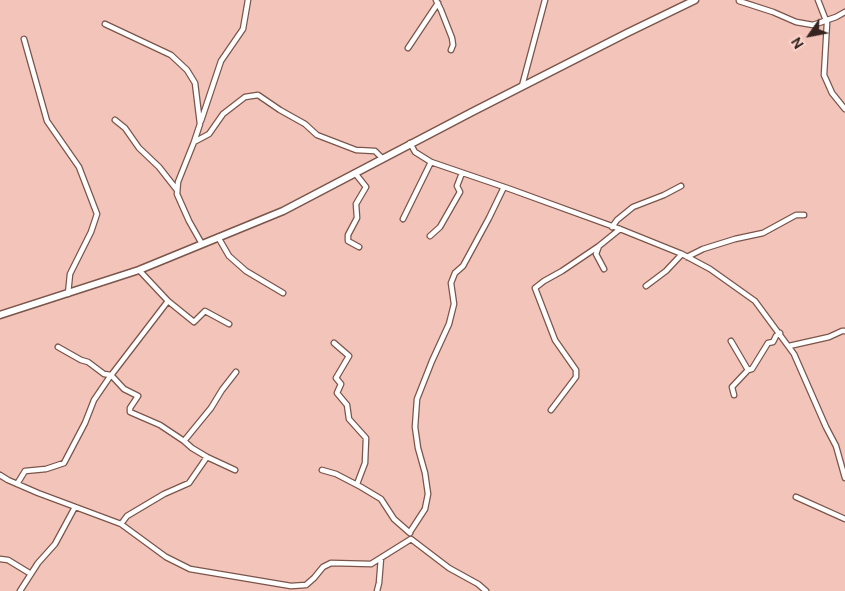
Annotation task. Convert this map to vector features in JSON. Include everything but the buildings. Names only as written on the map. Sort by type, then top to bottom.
[{"type":"main road","points":[[0,316],[139,270],[283,210],[410,143],[695,0]]},
{"type":"street","points":[[202,244],[177,194],[178,182],[194,142],[221,61],[242,29],[248,0]]},
{"type":"street","points":[[522,86],[545,0]]},
{"type":"street","points":[[739,0],[739,2],[773,12],[796,22],[813,25],[845,12]]},
{"type":"street","points":[[818,0],[827,24],[824,75],[832,93],[845,109]]},
{"type":"street","points":[[408,48],[437,2]]},
{"type":"street","points":[[437,2],[452,38],[450,50]]},
{"type":"street","points":[[105,24],[171,55],[187,70],[195,83],[200,124]]},
{"type":"street","points":[[24,39],[47,121],[79,167],[97,214],[91,232],[70,274],[68,294]]},
{"type":"street","points":[[194,142],[208,134],[223,114],[245,97],[258,95],[305,124],[317,135],[356,150],[375,151],[382,158]]},
{"type":"street","points":[[115,120],[125,128],[139,148],[159,167],[177,190]]},
{"type":"street","points":[[410,143],[415,152],[431,162],[620,229],[682,254],[710,269],[755,301],[794,354],[836,446],[845,478]]},
{"type":"street","points":[[403,219],[431,162]]},
{"type":"street","points":[[355,173],[366,187],[356,204],[357,218],[348,235],[348,242],[359,247]]},
{"type":"street","points":[[430,236],[440,227],[460,192],[457,186],[462,173]]},
{"type":"street","points":[[612,227],[633,206],[664,195],[681,186]]},
{"type":"street","points":[[410,532],[425,509],[428,494],[415,426],[417,399],[449,324],[454,304],[451,283],[455,273],[463,266],[504,187]]},
{"type":"street","points":[[687,257],[703,249],[735,239],[764,233],[796,215],[804,214]]},
{"type":"street","points":[[551,410],[576,377],[576,370],[555,340],[535,288],[599,246],[620,229]]},
{"type":"street","points":[[218,237],[229,256],[246,271],[283,293]]},
{"type":"street","points":[[599,246],[596,254],[604,268]]},
{"type":"street","points":[[646,286],[666,271],[682,254]]},
{"type":"street","points":[[139,270],[168,301],[194,322],[204,311],[229,324]]},
{"type":"street","points":[[17,484],[25,471],[46,469],[64,463],[85,423],[94,400],[168,301]]},
{"type":"street","points":[[789,346],[845,331]]},
{"type":"street","points":[[734,394],[732,387],[748,370],[752,370],[768,344],[773,342],[780,333]]},
{"type":"street","points":[[731,341],[748,370]]},
{"type":"street","points":[[334,343],[349,356],[336,378],[341,384],[337,393],[347,405],[349,419],[366,438],[365,463],[357,484]]},
{"type":"street","points":[[58,347],[88,362],[104,374],[111,375],[124,389],[138,396],[130,408],[130,412],[160,426],[207,457],[235,470]]},
{"type":"street","points":[[184,441],[211,408],[236,372]]},
{"type":"street","points":[[121,524],[127,516],[164,494],[189,483],[207,457]]},
{"type":"street","points":[[322,470],[357,484],[381,499],[394,518],[410,532],[411,539],[448,568],[478,584],[486,591]]},
{"type":"street","points":[[0,475],[17,484],[121,524],[166,557],[190,569],[291,586],[306,585],[323,567],[331,563],[372,564],[411,539]]},
{"type":"street","points":[[796,497],[845,519]]},
{"type":"street","points":[[20,591],[38,563],[54,544],[75,507]]},
{"type":"street","points":[[376,591],[379,583],[381,558]]},
{"type":"street","points":[[0,559],[8,560],[31,574]]}]
